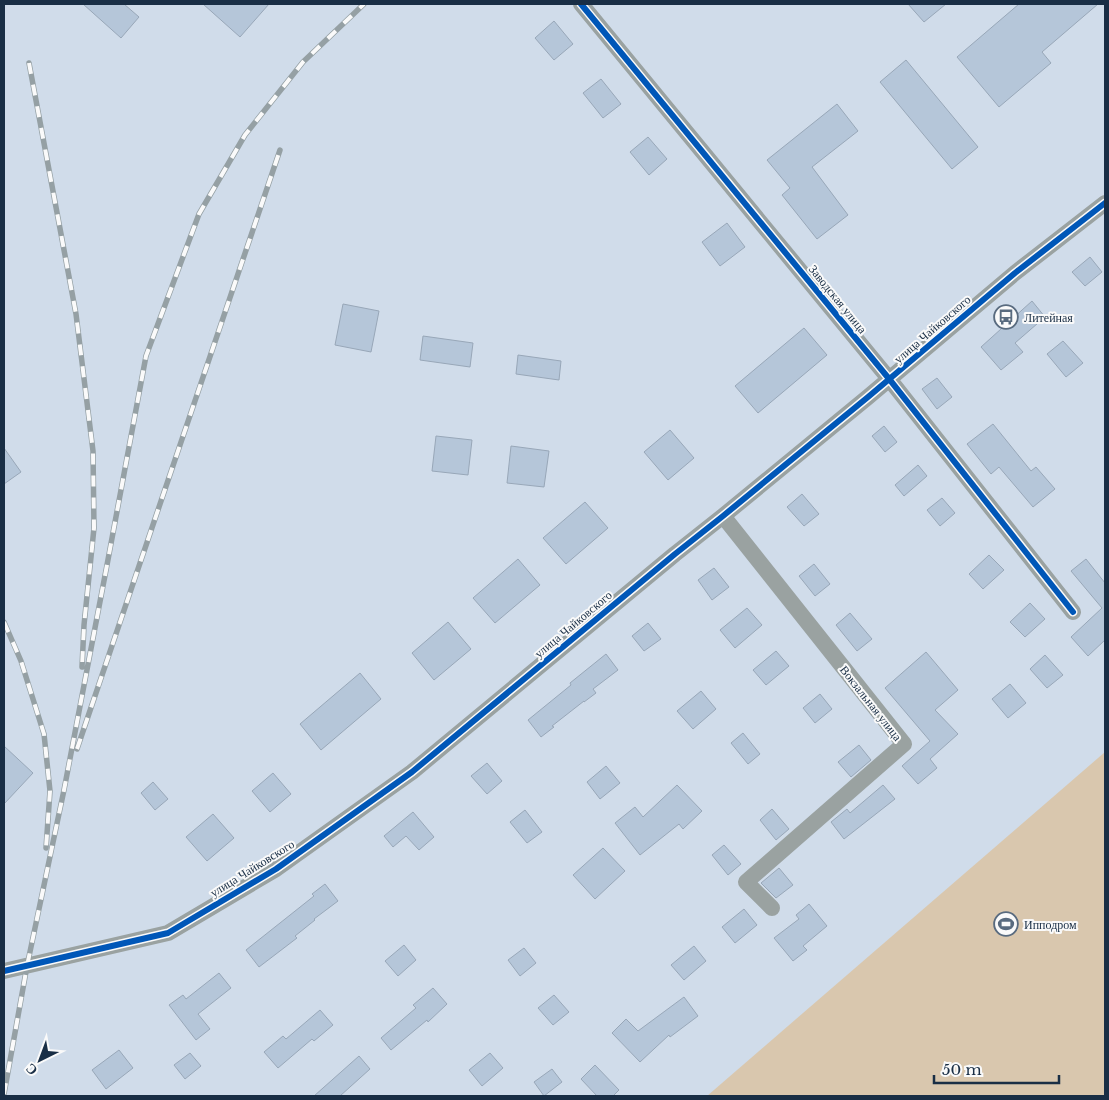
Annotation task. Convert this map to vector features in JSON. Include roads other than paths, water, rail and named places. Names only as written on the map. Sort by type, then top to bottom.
[{"type":"street","name":"Заводская улица","points":[[581,4],[890,380],[1073,612]]},
{"type":"street","name":"улица Чайковского","points":[[4,971],[168,933],[276,869],[412,772],[675,554],[890,380],[1015,273],[1105,202]]},
{"type":"street","name":"Вокзальная улица","points":[[723,516],[904,744],[746,882],[772,908]]},
{"type":"railway","points":[[4,1094],[27,966],[64,790],[146,356],[199,214],[245,135],[303,62],[364,4]]},
{"type":"railway","points":[[29,63],[76,314],[93,451],[94,528],[84,625],[82,667]]},
{"type":"railway","points":[[77,749],[280,150]]},
{"type":"railway","points":[[4,622],[21,661],[44,734],[50,791],[46,848]]},
{"type":"place","name":"Литейная","points":[[1006,317]]},
{"type":"place","name":"Ипподром","points":[[1006,924]]}]
